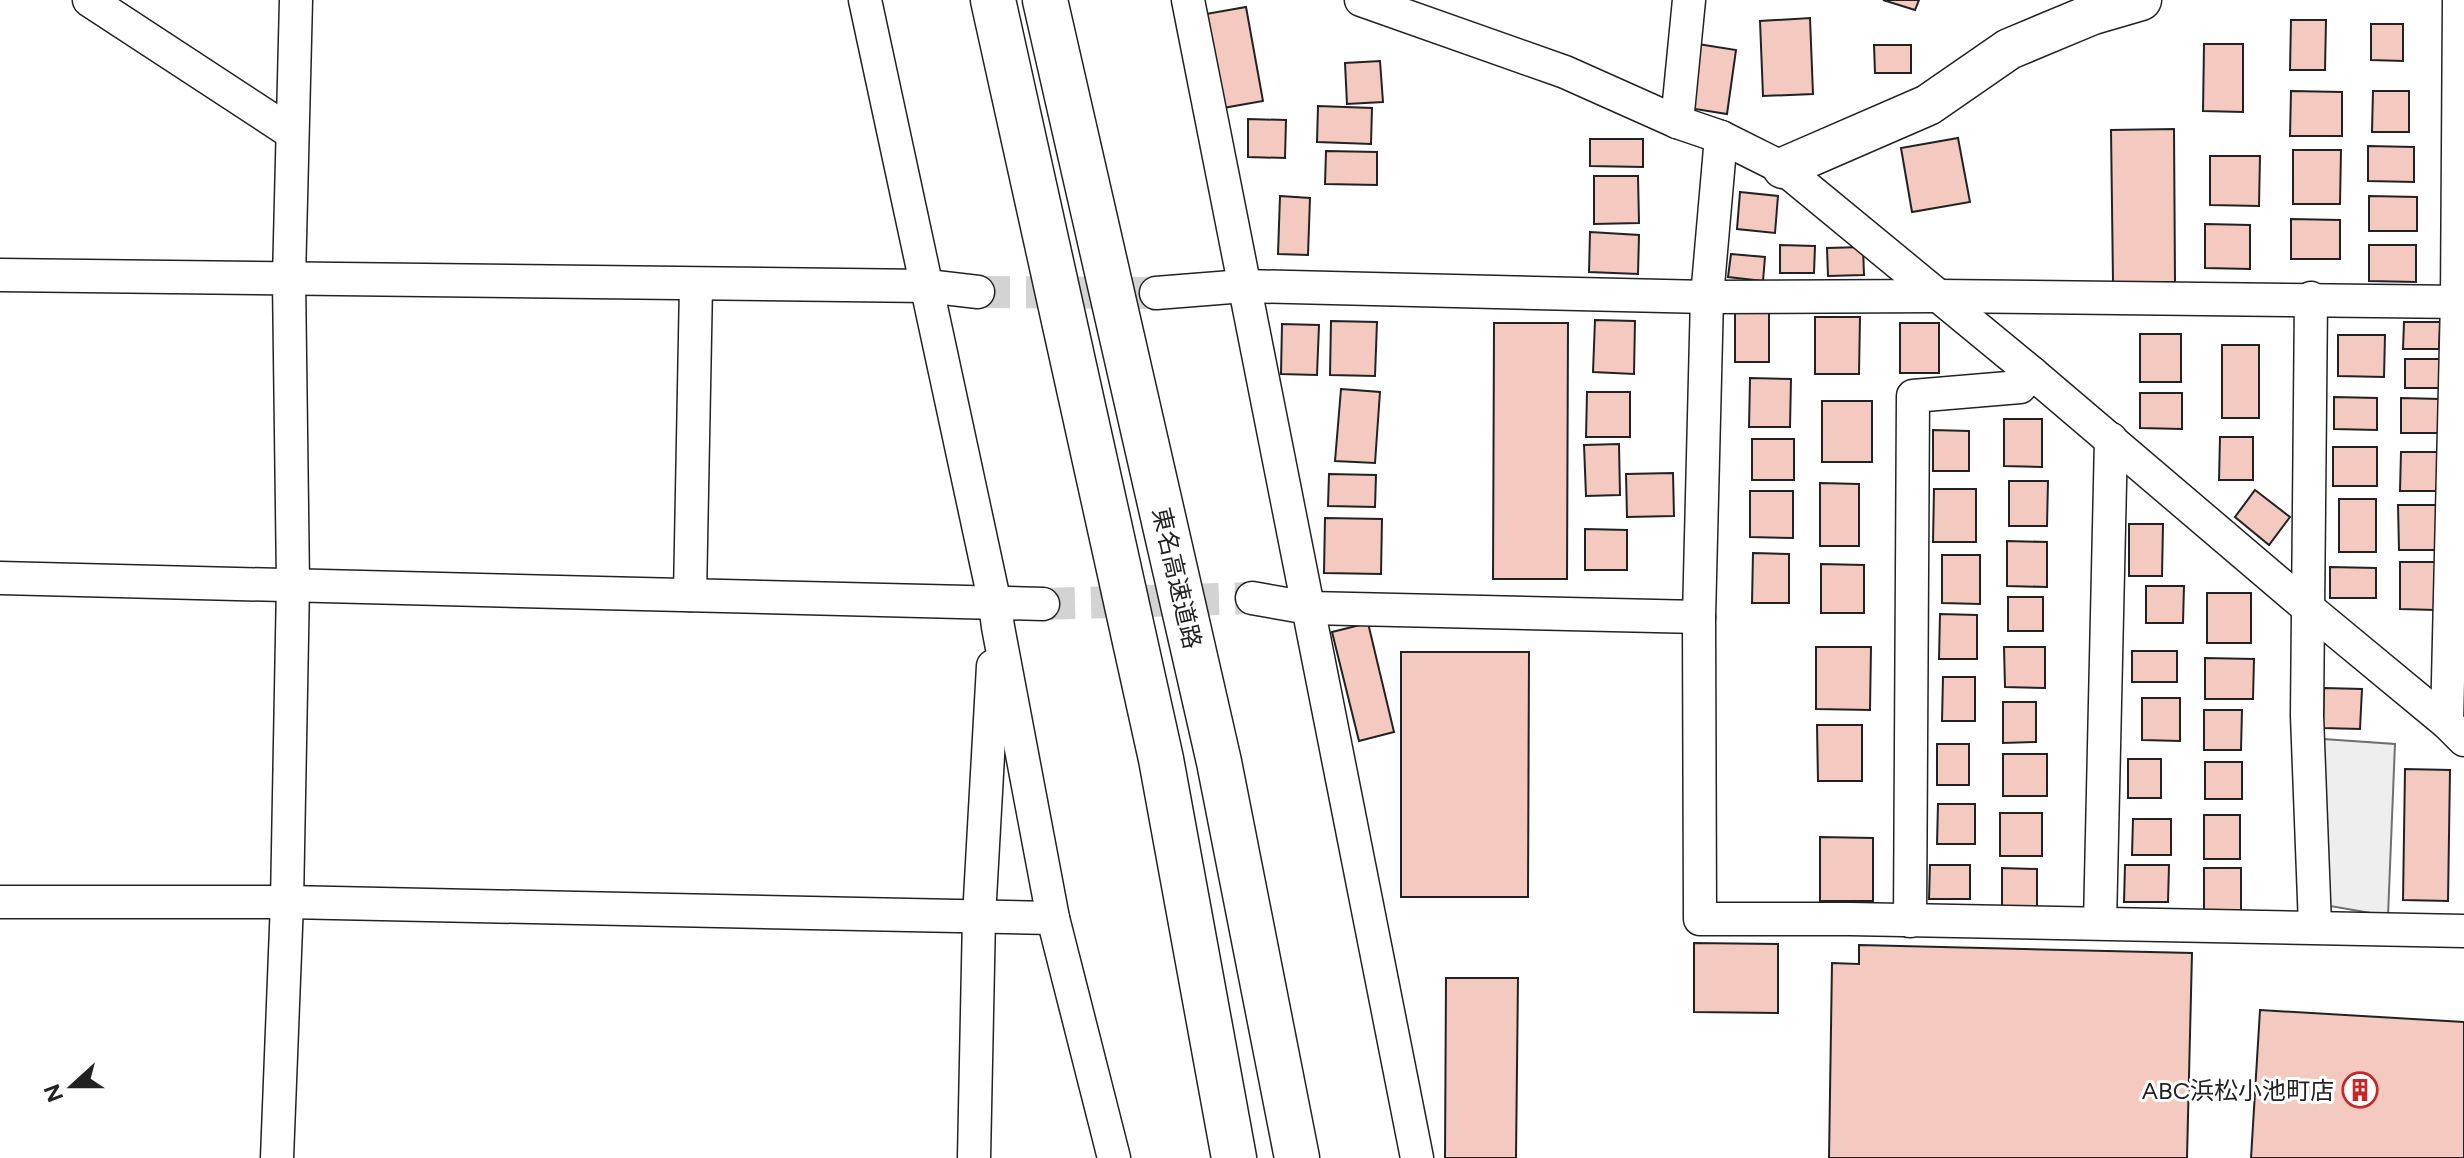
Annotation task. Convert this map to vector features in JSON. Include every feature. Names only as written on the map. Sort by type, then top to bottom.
[{"type":"highway","points":[[993,0],[1161,759],[1233,1153]]},
{"type":"highway","name":"東名高速道路","points":[[1045,0],[1219,762],[1296,1150]]},
{"type":"street","points":[[89,0],[292,133]]},
{"type":"street","points":[[277,1158],[287,902],[293,584],[289,279],[296,0]]},
{"type":"street","points":[[865,0],[996,615],[1053,918],[1114,1158]]},
{"type":"street","points":[[1188,0],[1417,1158]]},
{"type":"street","points":[[1361,0],[1565,72],[1677,122],[1721,137],[1783,168],[2111,439],[2456,732]]},
{"type":"street","points":[[1677,122],[1689,0]]},
{"type":"street","points":[[1783,168],[1928,105],[2009,49],[2093,14],[2141,0]]},
{"type":"street","points":[[2456,732],[2461,302],[2459,0]]},
{"type":"street","points":[[1721,137],[1707,297],[1699,617],[1700,919],[2315,926],[2464,931]]},
{"type":"street","points":[[0,275],[927,286],[978,292]]},
{"type":"street","points":[[690,595],[696,285]]},
{"type":"street","points":[[1156,293],[1244,286],[1707,297],[2311,298],[2461,302]]},
{"type":"street","points":[[2311,298],[2307,716],[2315,926]]},
{"type":"street","points":[[1910,921],[1913,396],[2020,387],[2032,373]]},
{"type":"street","points":[[2100,923],[2111,439]]},
{"type":"street","points":[[0,578],[690,595],[996,615],[1043,604]]},
{"type":"street","points":[[1252,598],[1309,608],[1699,617]]},
{"type":"street","points":[[974,1158],[979,917],[996,615]]},
{"type":"street","points":[[0,902],[287,902],[1053,918]]},
{"type":"shaded area","points":[[2323,739],[2395,744],[2388,916],[2330,906]]},
{"type":"building","points":[[1883,0],[1919,0],[1915,10]]},
{"type":"building","points":[[1246,7],[1263,101],[1223,108],[1206,14]]},
{"type":"building","points":[[1810,18],[1813,94],[1763,96],[1760,21]]},
{"type":"building","points":[[2291,20],[2326,20],[2325,70],[2290,70]]},
{"type":"building","points":[[2371,24],[2403,24],[2403,61],[2371,60]]},
{"type":"building","points":[[1698,44],[1736,50],[1727,114],[1689,108]]},
{"type":"building","points":[[2204,44],[2243,44],[2243,112],[2203,111]]},
{"type":"building","points":[[1874,45],[1911,45],[1911,73],[1875,73]]},
{"type":"building","points":[[1380,61],[1383,102],[1347,104],[1345,63]]},
{"type":"building","points":[[2291,91],[2342,92],[2342,136],[2290,136]]},
{"type":"building","points":[[2373,91],[2409,91],[2409,132],[2372,132]]},
{"type":"building","points":[[1318,106],[1372,108],[1371,144],[1317,142]]},
{"type":"building","points":[[1248,119],[1286,120],[1285,158],[1248,157]]},
{"type":"building","points":[[2174,129],[2175,282],[2113,282],[2111,130]]},
{"type":"building","points":[[1958,138],[1970,202],[1912,212],[1901,148]]},
{"type":"building","points":[[1590,139],[1643,139],[1643,167],[1590,166]]},
{"type":"building","points":[[2368,146],[2414,147],[2414,182],[2368,181]]},
{"type":"building","points":[[2293,150],[2341,150],[2340,204],[2293,204]]},
{"type":"building","points":[[1326,151],[1377,152],[1377,185],[1325,184]]},
{"type":"building","points":[[2210,156],[2260,156],[2259,206],[2210,205]]},
{"type":"building","points":[[1594,176],[1638,176],[1639,223],[1594,224]]},
{"type":"building","points":[[1740,192],[1778,196],[1775,233],[1737,229]]},
{"type":"building","points":[[1280,196],[1310,198],[1308,255],[1278,254]]},
{"type":"building","points":[[2369,196],[2417,197],[2417,231],[2369,231]]},
{"type":"building","points":[[2291,219],[2340,220],[2340,259],[2291,259]]},
{"type":"building","points":[[2205,224],[2250,225],[2250,269],[2205,268]]},
{"type":"building","points":[[1590,232],[1639,235],[1638,274],[1589,272]]},
{"type":"building","points":[[1780,245],[1815,246],[1814,273],[1780,273]]},
{"type":"building","points":[[2369,245],[2416,245],[2416,282],[2369,281]]},
{"type":"building","points":[[1863,247],[1864,275],[1828,276],[1827,248]]},
{"type":"building","points":[[1731,254],[1765,257],[1763,281],[1728,277]]},
{"type":"building","points":[[1735,313],[1769,313],[1769,362],[1735,362]]},
{"type":"building","points":[[1815,317],[1860,317],[1859,374],[1815,374]]},
{"type":"building","points":[[1595,320],[1635,321],[1634,374],[1593,372]]},
{"type":"building","points":[[1331,321],[1377,322],[1375,376],[1330,375]]},
{"type":"building","points":[[2404,322],[2440,322],[2439,349],[2403,349]]},
{"type":"building","points":[[1494,323],[1568,323],[1567,579],[1493,579]]},
{"type":"building","points":[[1900,323],[1939,323],[1939,373],[1900,373]]},
{"type":"building","points":[[1282,324],[1319,325],[1317,375],[1281,374]]},
{"type":"building","points":[[2140,334],[2181,334],[2181,382],[2140,382]]},
{"type":"building","points":[[2338,335],[2385,335],[2384,377],[2338,376]]},
{"type":"building","points":[[2222,345],[2259,345],[2259,418],[2222,418]]},
{"type":"building","points":[[2405,359],[2440,359],[2440,388],[2405,388]]},
{"type":"building","points":[[1750,378],[1791,379],[1790,427],[1749,427]]},
{"type":"building","points":[[1341,389],[1380,392],[1375,463],[1335,461]]},
{"type":"building","points":[[1587,392],[1630,392],[1630,437],[1586,437]]},
{"type":"building","points":[[2140,393],[2182,393],[2182,429],[2140,428]]},
{"type":"building","points":[[2334,397],[2377,398],[2377,430],[2334,429]]},
{"type":"building","points":[[2401,398],[2440,399],[2439,433],[2401,433]]},
{"type":"building","points":[[1822,401],[1872,401],[1872,462],[1822,462]]},
{"type":"building","points":[[2004,419],[2042,419],[2042,467],[2004,466]]},
{"type":"building","points":[[1933,430],[1969,431],[1969,471],[1933,471]]},
{"type":"building","points":[[2220,437],[2253,437],[2253,480],[2219,480]]},
{"type":"building","points":[[1752,439],[1794,439],[1794,480],[1752,480]]},
{"type":"building","points":[[1619,444],[1620,495],[1586,496],[1584,445]]},
{"type":"building","points":[[2333,447],[2377,447],[2377,486],[2333,486]]},
{"type":"building","points":[[2401,452],[2438,452],[2438,491],[2400,491]]},
{"type":"building","points":[[1673,473],[1674,516],[1627,517],[1626,474]]},
{"type":"building","points":[[1329,474],[1376,475],[1375,507],[1328,506]]},
{"type":"building","points":[[2009,481],[2048,481],[2047,526],[2009,526]]},
{"type":"building","points":[[1820,483],[1859,484],[1859,546],[1820,546]]},
{"type":"building","points":[[1934,489],[1976,489],[1976,542],[1933,542]]},
{"type":"building","points":[[2255,490],[2290,517],[2269,545],[2235,517]]},
{"type":"building","points":[[1750,491],[1793,491],[1793,538],[1750,537]]},
{"type":"building","points":[[2339,499],[2376,499],[2376,552],[2339,552]]},
{"type":"building","points":[[2398,505],[2437,505],[2437,550],[2399,550]]},
{"type":"building","points":[[1325,518],[1382,519],[1381,574],[1324,573]]},
{"type":"building","points":[[2129,524],[2163,524],[2162,576],[2129,576]]},
{"type":"building","points":[[1585,529],[1627,530],[1627,570],[1585,570]]},
{"type":"building","points":[[2007,541],[2047,542],[2047,587],[2007,586]]},
{"type":"building","points":[[1753,553],[1789,554],[1789,603],[1752,603]]},
{"type":"building","points":[[1942,555],[1980,555],[1980,604],[1942,603]]},
{"type":"building","points":[[2400,562],[2436,562],[2435,610],[2400,609]]},
{"type":"building","points":[[1821,564],[1864,565],[1864,613],[1821,613]]},
{"type":"building","points":[[2330,567],[2376,568],[2376,598],[2330,598]]},
{"type":"building","points":[[2146,586],[2184,586],[2183,623],[2146,623]]},
{"type":"building","points":[[2207,593],[2251,593],[2251,643],[2207,643]]},
{"type":"building","points":[[2008,597],[2043,597],[2043,631],[2008,631]]},
{"type":"building","points":[[1940,614],[1977,615],[1977,659],[1939,659]]},
{"type":"building","points":[[1368,623],[1394,732],[1359,741],[1332,632]]},
{"type":"building","points":[[1816,647],[1871,647],[1870,710],[1816,709]]},
{"type":"building","points":[[2004,647],[2045,647],[2045,688],[2005,687]]},
{"type":"building","points":[[2132,651],[2177,651],[2177,682],[2132,682]]},
{"type":"building","points":[[1401,652],[1529,652],[1528,897],[1401,897]]},
{"type":"building","points":[[2205,658],[2254,659],[2253,699],[2205,699]]},
{"type":"building","points":[[1943,677],[1975,677],[1975,721],[1942,721]]},
{"type":"building","points":[[2324,688],[2362,689],[2360,729],[2323,728]]},
{"type":"building","points":[[2142,698],[2180,698],[2180,741],[2142,740]]},
{"type":"building","points":[[2003,702],[2036,702],[2036,742],[2003,743]]},
{"type":"building","points":[[2204,710],[2242,710],[2241,750],[2204,750]]},
{"type":"building","points":[[1817,725],[1862,725],[1862,781],[1818,781]]},
{"type":"building","points":[[1937,744],[1969,744],[1969,785],[1937,785]]},
{"type":"building","points":[[2003,754],[2047,754],[2047,796],[2003,796]]},
{"type":"building","points":[[2128,759],[2161,759],[2161,798],[2128,798]]},
{"type":"building","points":[[2205,762],[2242,762],[2242,799],[2205,799]]},
{"type":"building","points":[[2405,769],[2450,770],[2448,901],[2403,900]]},
{"type":"building","points":[[1938,804],[1975,804],[1975,844],[1937,844]]},
{"type":"building","points":[[2000,813],[2042,813],[2042,856],[2000,856]]},
{"type":"building","points":[[2204,815],[2240,815],[2240,859],[2204,859]]},
{"type":"building","points":[[2133,819],[2171,819],[2171,855],[2132,855]]},
{"type":"building","points":[[1820,837],[1873,838],[1873,901],[1820,901]]},
{"type":"building","points":[[1930,865],[1970,865],[1970,899],[1929,899]]},
{"type":"building","points":[[2125,865],[2169,865],[2168,902],[2124,902]]},
{"type":"building","points":[[2002,868],[2037,869],[2037,910],[2002,910]]},
{"type":"building","points":[[2204,868],[2241,868],[2241,913],[2204,913]]},
{"type":"building","points":[[1694,943],[1778,944],[1778,1013],[1694,1012]]},
{"type":"building","points":[[1859,945],[2192,953],[2187,1158],[1829,1158],[1832,963],[1859,964]]},
{"type":"building","points":[[1446,978],[1518,978],[1516,1158],[1445,1158]]},
{"type":"building","name":"ABC浜松小池町店","points":[[2260,1010],[2464,1022],[2464,1158],[2251,1158]]},
{"type":"tunnel","points":[[978,292],[1156,293]]},
{"type":"tunnel","points":[[1043,604],[1252,598]]},
{"type":"place","name":"ABC浜松小池町店","points":[[2360,1090]]}]
